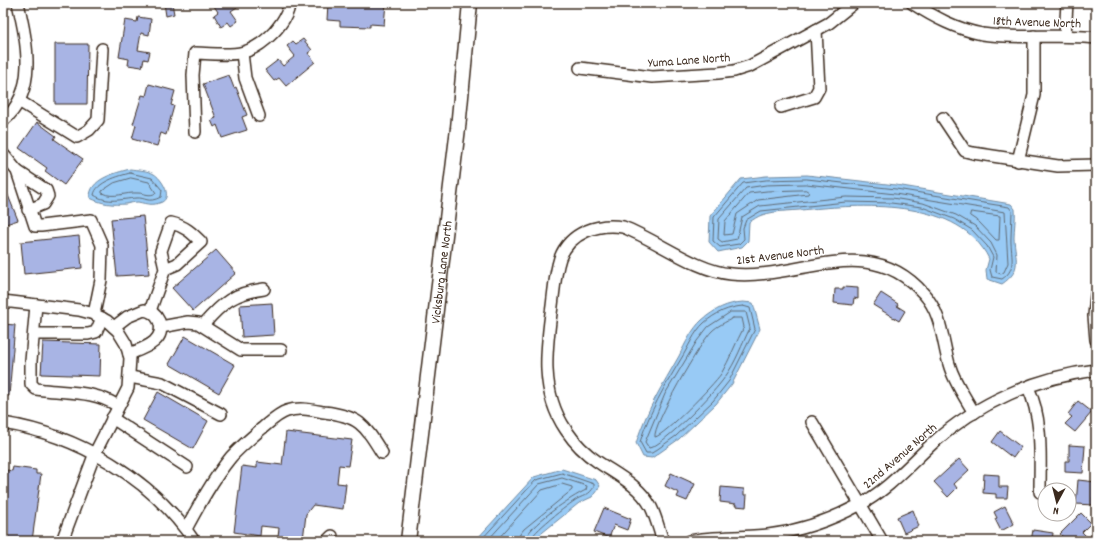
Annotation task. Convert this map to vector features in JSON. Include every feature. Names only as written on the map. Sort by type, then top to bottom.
[{"type":"main road","name":"Vicksburg Lane North","points":[[408,541],[458,128],[470,3]]},
{"type":"street","points":[[3,122],[19,100],[27,79],[28,68],[25,36],[18,3]]},
{"type":"street","points":[[195,132],[193,74],[195,53],[242,53],[257,48],[278,28],[285,18],[289,3]]},
{"type":"street","name":"Yuma Lane North","points":[[580,68],[652,77],[718,74],[750,66],[829,23],[854,3]]},
{"type":"street","name":"18th Avenue North","points":[[912,3],[934,17],[958,27],[983,34],[1096,38]]},
{"type":"street","points":[[1065,36],[1067,3]]},
{"type":"street","points":[[781,107],[814,97],[817,93],[819,88],[816,30]]},
{"type":"street","points":[[1018,161],[1034,95],[1034,36]]},
{"type":"street","points":[[19,100],[77,137],[89,130],[98,120],[102,49]]},
{"type":"street","points":[[242,53],[245,78],[259,116]]},
{"type":"street","points":[[943,118],[965,151],[1018,161],[1058,166],[1096,165]]},
{"type":"street","points":[[3,154],[16,171],[46,190],[48,196],[43,204],[28,210]]},
{"type":"street","points":[[16,171],[34,226],[91,220],[102,245],[96,332],[88,334],[34,334]]},
{"type":"street","name":"21st Avenue North","points":[[663,541],[650,506],[640,492],[628,481],[597,462],[580,447],[566,430],[555,409],[548,388],[546,342],[561,257],[577,236],[588,230],[602,226],[623,228],[715,271],[731,274],[766,273],[837,261],[857,260],[876,263],[895,270],[911,281],[925,294],[935,310],[941,327],[949,365],[957,384],[974,413]]},
{"type":"street","points":[[150,311],[164,269]]},
{"type":"street","points":[[203,325],[216,310],[241,293],[264,289]]},
{"type":"street","points":[[1096,295],[1094,316],[1096,340]]},
{"type":"street","points":[[3,301],[79,310],[98,316],[114,327],[126,344],[129,354],[130,377],[128,388],[95,453],[62,541]]},
{"type":"street","points":[[36,305],[31,384],[36,389],[93,394],[106,398],[118,406]]},
{"type":"street","points":[[114,327],[140,311],[150,311],[158,318],[161,331],[154,342],[129,354]]},
{"type":"street","points":[[161,327],[188,322],[203,325],[241,350],[254,352],[281,350]]},
{"type":"street","name":"22nd Avenue North","points":[[689,541],[705,538],[736,539],[768,535],[801,529],[831,518],[860,504],[888,486],[933,443],[974,413],[1010,393],[1028,386],[1070,373],[1096,370]]},
{"type":"street","points":[[130,377],[162,383],[221,414]]},
{"type":"street","points":[[1028,386],[1038,418],[1040,438],[1040,482]]},
{"type":"street","points":[[186,529],[197,509],[231,458],[243,444],[272,420],[287,411],[301,409],[340,414],[354,418],[371,435],[382,453]]},
{"type":"street","points":[[112,418],[187,467]]},
{"type":"street","points":[[812,422],[882,541]]},
{"type":"street","points":[[3,423],[20,426],[54,436],[95,453],[147,489],[186,529],[194,541]]},
{"type":"water","points":[[130,169],[142,170],[157,176],[165,187],[165,199],[162,202],[153,204],[138,202],[108,204],[90,198],[91,191],[98,182],[110,175]]},
{"type":"water","points":[[807,175],[896,185],[1011,204],[1015,209],[1014,238],[1016,263],[1013,274],[1002,284],[987,279],[986,270],[989,259],[975,239],[957,225],[935,215],[884,207],[834,207],[768,213],[749,222],[748,241],[742,247],[718,252],[709,242],[710,216],[741,179],[766,176]]},
{"type":"water","points":[[743,302],[753,303],[760,329],[732,384],[716,404],[679,439],[652,458],[643,457],[636,443],[640,431],[655,398],[692,332],[702,320],[716,310],[726,305]]},
{"type":"water","points":[[562,469],[596,480],[600,486],[592,497],[579,503],[532,541],[475,541],[534,477]]},
{"type":"building","points":[[164,3],[172,3],[174,14],[166,16]]},
{"type":"building","points":[[212,3],[243,3],[231,11],[238,21],[231,26],[228,22],[221,27],[214,15],[218,12]]},
{"type":"building","points":[[328,3],[386,3],[384,25],[370,24],[370,27],[340,26],[340,21],[327,20]]},
{"type":"building","points":[[138,17],[151,19],[149,35],[141,33],[138,50],[150,52],[148,60],[144,59],[142,67],[128,65],[129,59],[119,57],[125,20],[137,22]]},
{"type":"building","points":[[303,39],[312,50],[308,53],[315,62],[286,86],[279,78],[274,81],[265,70],[278,60],[283,66],[295,56],[287,46],[293,41],[296,44]]},
{"type":"building","points":[[55,44],[88,44],[87,104],[55,104]]},
{"type":"building","points":[[229,75],[234,88],[236,87],[247,115],[242,117],[247,130],[222,138],[217,125],[214,127],[211,120],[216,118],[203,84]]},
{"type":"building","points":[[149,84],[175,91],[171,105],[174,106],[166,135],[161,133],[157,146],[132,139],[136,125],[133,124],[142,95],[146,96]]},
{"type":"building","points":[[37,122],[56,136],[54,139],[83,159],[64,185],[45,171],[47,168],[19,148]]},
{"type":"building","points":[[3,183],[18,220],[3,225]]},
{"type":"building","points":[[143,216],[149,274],[117,276],[111,219]]},
{"type":"building","points":[[79,236],[82,268],[24,274],[21,242]]},
{"type":"building","points":[[216,250],[236,273],[193,311],[172,288]]},
{"type":"building","points":[[843,287],[858,288],[858,299],[854,298],[853,305],[834,303],[835,289],[843,289]]},
{"type":"building","points":[[881,293],[898,304],[897,306],[905,311],[899,321],[873,305]]},
{"type":"building","points":[[272,303],[274,335],[242,337],[240,305]]},
{"type":"building","points":[[3,324],[15,325],[9,396],[3,396]]},
{"type":"building","points":[[185,336],[235,365],[219,393],[169,364]]},
{"type":"building","points":[[43,342],[101,344],[100,376],[41,374]]},
{"type":"building","points":[[158,392],[208,421],[193,449],[143,420]]},
{"type":"building","points":[[1078,401],[1092,412],[1075,432],[1065,424],[1072,417],[1068,414]]},
{"type":"building","points":[[1000,431],[1021,447],[1013,458],[992,442]]},
{"type":"building","points":[[286,432],[352,440],[348,466],[339,465],[337,483],[346,484],[343,509],[313,505],[306,514],[303,540],[278,537],[279,528],[261,526],[260,536],[234,532],[242,466],[257,468],[257,462],[282,465]]},
{"type":"building","points":[[1069,445],[1085,446],[1083,473],[1065,472],[1065,461],[1069,461]]},
{"type":"building","points":[[959,459],[969,470],[954,484],[957,488],[948,497],[934,482]]},
{"type":"building","points":[[13,467],[36,470],[36,474],[41,474],[32,541],[3,541],[3,502],[7,470],[12,471]]},
{"type":"building","points":[[671,473],[695,484],[687,501],[677,497],[679,493],[665,486]]},
{"type":"building","points":[[984,474],[999,475],[999,487],[1008,487],[1007,498],[996,498],[996,494],[983,493]]},
{"type":"building","points":[[1078,480],[1096,482],[1096,497],[1093,497],[1093,505],[1077,504]]},
{"type":"building","points":[[721,487],[744,489],[744,495],[747,495],[746,507],[720,502]]},
{"type":"building","points":[[1005,506],[1014,524],[1001,531],[995,519],[997,518],[994,512]]},
{"type":"building","points":[[604,508],[631,519],[627,530],[614,525],[609,538],[594,532]]},
{"type":"building","points":[[913,510],[919,526],[904,533],[897,517]]},
{"type":"building","points":[[1081,513],[1091,523],[1082,532],[1086,536],[1080,541],[1076,538],[1073,541],[1067,541],[1060,534],[1072,522],[1077,522],[1077,517]]},
{"type":"building","points":[[1033,530],[1053,533],[1052,541],[1031,541]]}]
